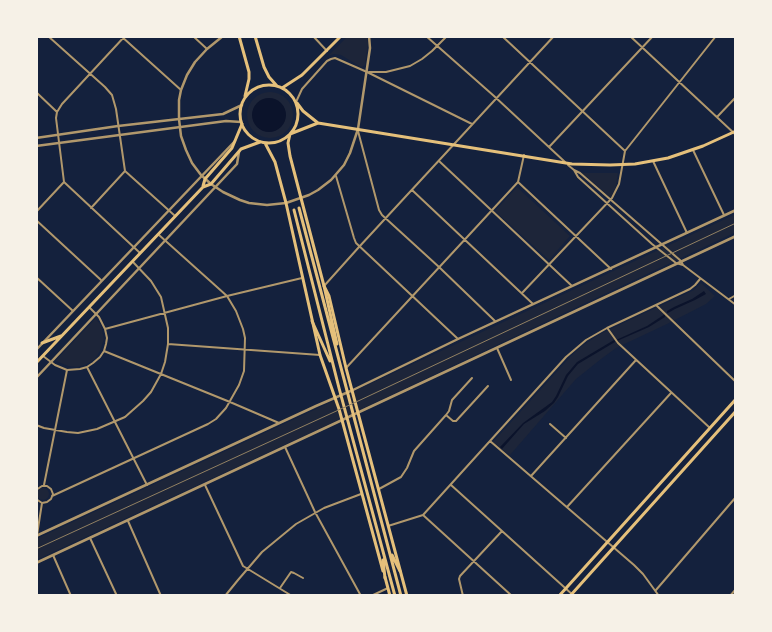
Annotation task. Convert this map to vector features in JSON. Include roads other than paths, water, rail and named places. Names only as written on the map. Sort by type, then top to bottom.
[{"type":"main road","points":[[239,36],[249,72],[240,116],[249,135],[265,143],[279,142],[285,139],[294,130],[298,119],[296,102]]},
{"type":"main road","points":[[255,36],[268,77],[277,86]]},
{"type":"main road","points":[[282,88],[302,75],[341,36]]},
{"type":"main road","points":[[245,98],[259,87],[277,86],[292,96],[304,111],[318,123]]},
{"type":"main road","points":[[203,187],[205,179],[232,148],[242,123]]},
{"type":"main road","points":[[290,134],[318,123],[566,163],[622,165],[653,161],[693,150],[735,133]]},
{"type":"main road","points":[[290,134],[288,152],[324,286],[339,358]]},
{"type":"main road","points":[[36,363],[203,187],[210,184],[240,150],[260,142]]},
{"type":"main road","points":[[265,143],[274,162],[286,203],[320,355],[337,398],[390,596]]},
{"type":"main road","points":[[299,208],[401,596]]},
{"type":"main road","points":[[294,210],[395,596]]},
{"type":"main road","points":[[324,286],[329,296],[351,391],[407,596]]},
{"type":"main road","points":[[312,321],[334,368]]},
{"type":"main road","points":[[42,343],[62,336]]},
{"type":"main road","points":[[559,596],[736,399]]},
{"type":"main road","points":[[572,595],[736,411]]},
{"type":"main road","points":[[389,550],[400,571]]},
{"type":"main road","points":[[383,552],[385,578]]},
{"type":"street","points":[[48,36],[112,95],[125,171],[175,216]]},
{"type":"street","points":[[193,36],[207,49]]},
{"type":"street","points":[[223,36],[207,49],[195,62],[187,75],[179,100],[180,127],[186,150],[192,163],[210,184],[234,198],[249,203],[267,205],[286,203],[318,190],[344,164],[358,129],[370,48],[369,36]]},
{"type":"street","points":[[313,36],[327,51]]},
{"type":"street","points":[[426,36],[566,163],[681,261],[683,265]]},
{"type":"street","points":[[367,72],[386,72],[410,66],[438,47],[447,36]]},
{"type":"street","points":[[502,36],[625,151]]},
{"type":"street","points":[[324,286],[554,36]]},
{"type":"street","points":[[630,36],[735,133]]},
{"type":"street","points":[[549,147],[653,36]]},
{"type":"street","points":[[522,294],[611,200],[619,184],[625,151],[716,36]]},
{"type":"street","points":[[140,253],[64,182],[56,118],[57,112],[62,104],[123,37],[181,90]]},
{"type":"street","points":[[296,102],[302,89],[327,61],[339,59],[473,124]]},
{"type":"street","points":[[36,92],[57,112]]},
{"type":"street","points":[[717,117],[736,97]]},
{"type":"street","points":[[36,138],[223,114],[242,105]]},
{"type":"street","points":[[36,146],[226,121],[242,123]]},
{"type":"street","points":[[358,129],[379,210],[382,215],[495,322]]},
{"type":"street","points":[[36,350],[236,140]]},
{"type":"street","points":[[36,378],[216,188],[237,164],[240,150]]},
{"type":"street","points":[[693,150],[725,216]]},
{"type":"street","points":[[346,368],[518,182],[524,155]]},
{"type":"street","points":[[439,161],[573,286]]},
{"type":"street","points":[[653,161],[687,233]]},
{"type":"street","points":[[574,170],[578,177],[656,248],[676,263],[683,265],[736,305]]},
{"type":"street","points":[[91,208],[125,171]]},
{"type":"street","points":[[336,174],[354,238],[359,247],[458,339]]},
{"type":"street","points":[[36,212],[64,182]]},
{"type":"street","points":[[518,182],[611,269]]},
{"type":"street","points":[[412,190],[533,304]]},
{"type":"street","points":[[36,536],[337,398],[458,339],[736,210]]},
{"type":"street","points":[[36,220],[102,280]]},
{"type":"street","points":[[42,503],[47,502],[52,496],[200,429],[222,413],[240,385],[244,371],[245,338],[240,320],[227,296],[158,234]]},
{"type":"street","points":[[36,563],[736,236]]},
{"type":"street","points":[[36,425],[78,433],[98,429],[125,417],[143,402],[151,392],[161,374],[167,353],[168,328],[161,297],[151,281],[132,262]]},
{"type":"street","points":[[36,277],[73,311]]},
{"type":"street","points":[[106,328],[303,278]]},
{"type":"street","points":[[388,526],[423,516],[566,358],[593,335],[690,288],[700,278]]},
{"type":"street","points":[[728,299],[736,296]]},
{"type":"street","points":[[656,304],[736,382]]},
{"type":"street","points":[[43,356],[51,363],[67,370],[87,367],[100,357],[104,351],[107,338],[106,328],[97,314],[89,307]]},
{"type":"street","points":[[607,328],[618,343],[710,428]]},
{"type":"street","points":[[168,344],[320,355]]},
{"type":"street","points":[[496,348],[511,380]]},
{"type":"street","points":[[104,351],[279,423]]},
{"type":"street","points":[[531,476],[636,360]]},
{"type":"street","points":[[87,367],[147,484]]},
{"type":"street","points":[[44,486],[67,370]]},
{"type":"street","points":[[378,490],[401,477],[414,451],[446,415],[452,400],[472,378]]},
{"type":"street","points":[[446,415],[456,421],[488,386]]},
{"type":"street","points":[[567,507],[671,393]]},
{"type":"street","points":[[550,424],[566,438]]},
{"type":"street","points":[[490,441],[614,547],[643,574],[659,596]]},
{"type":"street","points":[[285,447],[315,512],[361,596]]},
{"type":"street","points":[[205,485],[241,564],[292,596]]},
{"type":"street","points":[[451,485],[572,595]]},
{"type":"street","points":[[37,488],[47,486],[51,489],[52,496]]},
{"type":"street","points":[[225,596],[262,552],[296,524],[315,512],[362,494]]},
{"type":"street","points":[[656,591],[736,498]]},
{"type":"street","points":[[36,499],[42,503]]},
{"type":"street","points":[[36,536],[42,503]]},
{"type":"street","points":[[423,516],[512,596]]},
{"type":"street","points":[[128,521],[161,596]]},
{"type":"street","points":[[463,596],[460,576],[502,531]]},
{"type":"street","points":[[90,538],[117,596]]},
{"type":"street","points":[[53,555],[71,596]]},
{"type":"street","points":[[279,588],[291,572],[303,578]]},
{"type":"street","points":[[371,596],[388,588]]},
{"type":"street","points":[[730,596],[736,589]]},
{"type":"railway","points":[[36,549],[356,402],[736,223]]}]
